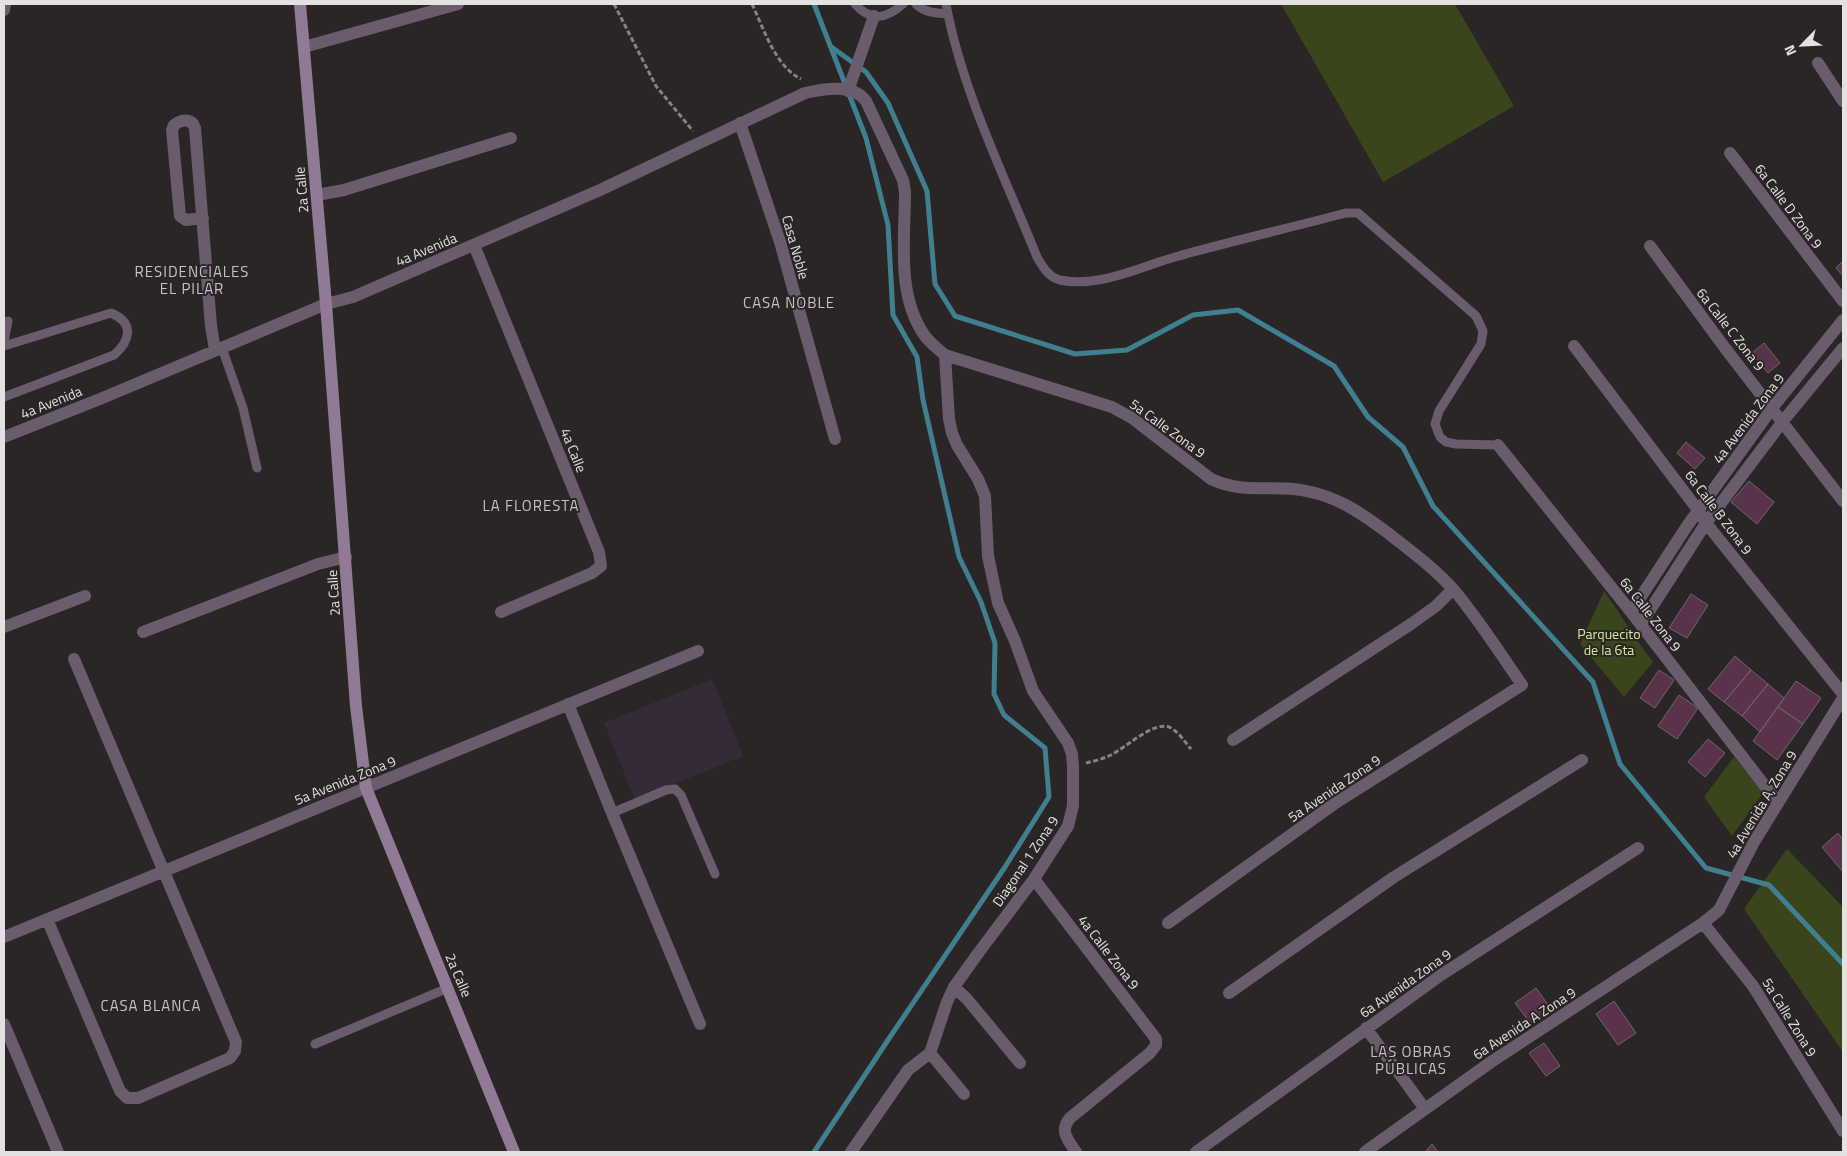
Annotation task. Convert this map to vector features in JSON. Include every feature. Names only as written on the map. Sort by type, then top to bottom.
[{"type":"street","points":[[4,4],[4,10]]},
{"type":"street","name":"2a Calle","points":[[300,4],[326,304],[356,706],[366,788],[514,1152]]},
{"type":"street","points":[[304,47],[458,4]]},
{"type":"street","points":[[847,91],[874,16]]},
{"type":"street","points":[[1818,63],[1843,101]]},
{"type":"street","name":"4a Avenida","points":[[4,437],[100,399],[326,304],[353,297],[600,190],[805,93],[821,90],[847,91]]},
{"type":"street","name":"5a Calle Zona 9","points":[[847,91],[862,96],[866,101],[903,180],[905,192],[905,269],[909,298],[919,326],[926,337],[945,355],[1112,407],[1132,418],[1211,480],[1223,485],[1250,490],[1294,488],[1327,496],[1344,503],[1365,516],[1420,558],[1453,589],[1522,685]]},
{"type":"street","points":[[203,218],[186,220],[180,216],[172,130],[174,125],[179,122],[190,121],[195,128],[203,218],[211,326],[219,349]]},
{"type":"street","name":"Casa Noble","points":[[740,123],[780,242],[835,438]]},
{"type":"street","points":[[317,195],[344,190],[512,138]]},
{"type":"street","name":"6a Calle D Zona 9","points":[[1730,153],[1843,301]]},
{"type":"street","name":"4a Calle","points":[[474,245],[596,543],[601,560],[601,566],[592,573],[501,612]]},
{"type":"street","name":"6a Calle C Zona 9","points":[[1650,246],[1725,348],[1773,407],[1843,501]]},
{"type":"street","name":"4a Avenida Zona 9","points":[[1631,612],[1698,510],[1773,407],[1843,320]]},
{"type":"street","name":"6a Calle B Zona 9","points":[[1574,346],[1706,523],[1843,694]]},
{"type":"street","points":[[1640,624],[1706,523],[1783,421],[1843,348]]},
{"type":"street","name":"Diagonal 1 Zona 9","points":[[930,1053],[946,1002],[954,987],[1034,879],[1068,826],[1073,806],[1073,766],[1072,754],[1068,743],[1032,691],[1015,641],[998,603],[990,573],[985,496],[978,479],[957,445],[952,433],[949,419],[945,355]]},
{"type":"street","name":"6a Calle Zona 9","points":[[1498,445],[1631,612],[1778,803]]},
{"type":"street","points":[[143,632],[318,564],[346,557]]},
{"type":"street","points":[[1232,740],[1411,624],[1436,606],[1453,589]]},
{"type":"street","points":[[4,627],[85,596]]},
{"type":"street","name":"5a Avenida Zona 9","points":[[4,937],[698,651]]},
{"type":"street","points":[[47,919],[120,1091],[127,1098],[138,1098],[230,1058],[235,1050],[236,1042],[74,658]]},
{"type":"street","name":"5a Avenida Zona 9","points":[[1168,923],[1342,799],[1522,685]]},
{"type":"street","name":"4a Avenida A, Zona 9","points":[[1704,924],[1719,910],[1754,842],[1843,698]]},
{"type":"street","points":[[568,704],[700,1024]]},
{"type":"street","points":[[1229,993],[1394,877],[1582,760]]},
{"type":"street","name":"6a Avenida Zona 9","points":[[1196,1152],[1441,975],[1638,848]]},
{"type":"street","name":"4a Calle Zona 9","points":[[1034,879],[1154,1035],[1156,1045],[1150,1053],[1066,1123],[1064,1130],[1066,1138],[1076,1152]]},
{"type":"street","name":"5a Calle Zona 9","points":[[1704,924],[1753,986],[1843,1131]]},
{"type":"street","name":"6a Avenida A Zona 9","points":[[1365,1152],[1491,1062],[1704,924]]},
{"type":"street","points":[[954,987],[967,999],[1020,1063]]},
{"type":"street","points":[[4,1024],[58,1152]]},
{"type":"street","points":[[1366,1028],[1425,1109]]},
{"type":"street","points":[[851,1152],[908,1070],[930,1053],[964,1094]]},
{"type":"lane","points":[[855,4],[861,10],[874,16],[887,15],[903,4]]},
{"type":"lane","points":[[916,4],[933,13],[948,14]]},
{"type":"lane","points":[[946,4],[952,37],[972,97],[1037,256],[1050,275],[1062,280],[1076,282],[1097,280],[1123,274],[1175,257],[1350,212],[1358,213],[1476,316],[1483,331],[1481,344],[1439,411],[1435,424],[1440,437],[1446,442],[1498,445]]},
{"type":"lane","points":[[4,346],[111,313],[121,317],[126,326],[128,338],[123,347],[114,355],[4,398]]},
{"type":"lane","points":[[4,341],[8,321]]},
{"type":"lane","points":[[219,349],[243,408],[257,468]]},
{"type":"lane","points":[[612,813],[666,790],[675,789],[681,795],[715,874]]},
{"type":"lane","points":[[316,1044],[448,988]]},
{"type":"path","points":[[614,4],[656,86],[688,124],[700,142]]},
{"type":"path","points":[[752,4],[779,59],[793,75],[821,90]]},
{"type":"path","points":[[1073,766],[1112,754],[1150,730],[1162,726],[1171,728],[1191,749]]},
{"type":"shaded area","points":[[712,679],[743,756],[635,800],[604,723]]},
{"type":"green space","points":[[1281,4],[1455,4],[1514,106],[1383,182]]},
{"type":"green space","name":"Parquecito de la 6ta","points":[[1604,591],[1653,662],[1624,697],[1580,644]]},
{"type":"green space","points":[[1734,757],[1763,793],[1732,836],[1704,797]]},
{"type":"green space","points":[[1787,849],[1843,907],[1843,1052],[1744,909]]},
{"type":"building","points":[[1843,261],[1843,276],[1836,268]]},
{"type":"building","points":[[1764,343],[1780,363],[1768,373],[1752,353]]},
{"type":"building","points":[[1686,442],[1705,458],[1695,469],[1677,453]]},
{"type":"building","points":[[1749,481],[1774,502],[1757,524],[1731,502]]},
{"type":"building","points":[[1691,594],[1708,605],[1687,638],[1669,628]]},
{"type":"building","points":[[1735,656],[1751,670],[1724,702],[1708,689]]},
{"type":"building","points":[[1659,670],[1674,680],[1655,708],[1640,698]]},
{"type":"building","points":[[1751,670],[1768,684],[1742,716],[1724,702]]},
{"type":"building","points":[[1796,681],[1821,698],[1803,724],[1778,707]]},
{"type":"building","points":[[1768,684],[1784,698],[1760,732],[1742,716]]},
{"type":"building","points":[[1679,695],[1698,708],[1677,739],[1658,726]]},
{"type":"building","points":[[1778,707],[1803,724],[1777,760],[1753,741]]},
{"type":"building","points":[[1708,739],[1725,753],[1705,777],[1688,762]]},
{"type":"building","points":[[1838,833],[1843,840],[1843,872],[1822,847]]},
{"type":"building","points":[[1536,988],[1551,1009],[1531,1024],[1515,1003]]},
{"type":"building","points":[[1614,1001],[1636,1033],[1618,1045],[1596,1014]]},
{"type":"building","points":[[1544,1043],[1560,1066],[1546,1076],[1529,1053]]},
{"type":"building","points":[[1432,1144],[1438,1152],[1426,1151]]},
{"type":"waterway","points":[[814,4],[866,138],[888,225],[893,315],[917,357],[923,400],[959,557],[981,602],[995,643],[994,694],[1004,715],[1045,748],[1049,797],[1005,867],[814,1152]]},
{"type":"waterway","points":[[830,46],[866,72],[888,103],[927,191],[935,284],[955,316],[1075,354],[1127,350],[1193,315],[1238,310],[1334,366],[1368,417],[1403,447],[1433,506],[1593,682],[1620,764],[1706,868],[1769,885],[1843,964]]},
{"type":"district","name":"RESIDENCIALES EL PILAR","points":[[192,280]]},
{"type":"district","name":"CASA NOBLE","points":[[789,302]]},
{"type":"district","name":"LA FLORESTA","points":[[531,505]]},
{"type":"district","name":"CASA BLANCA","points":[[151,1005]]},
{"type":"district","name":"LAS OBRAS PÚBLICAS","points":[[1411,1060]]}]
